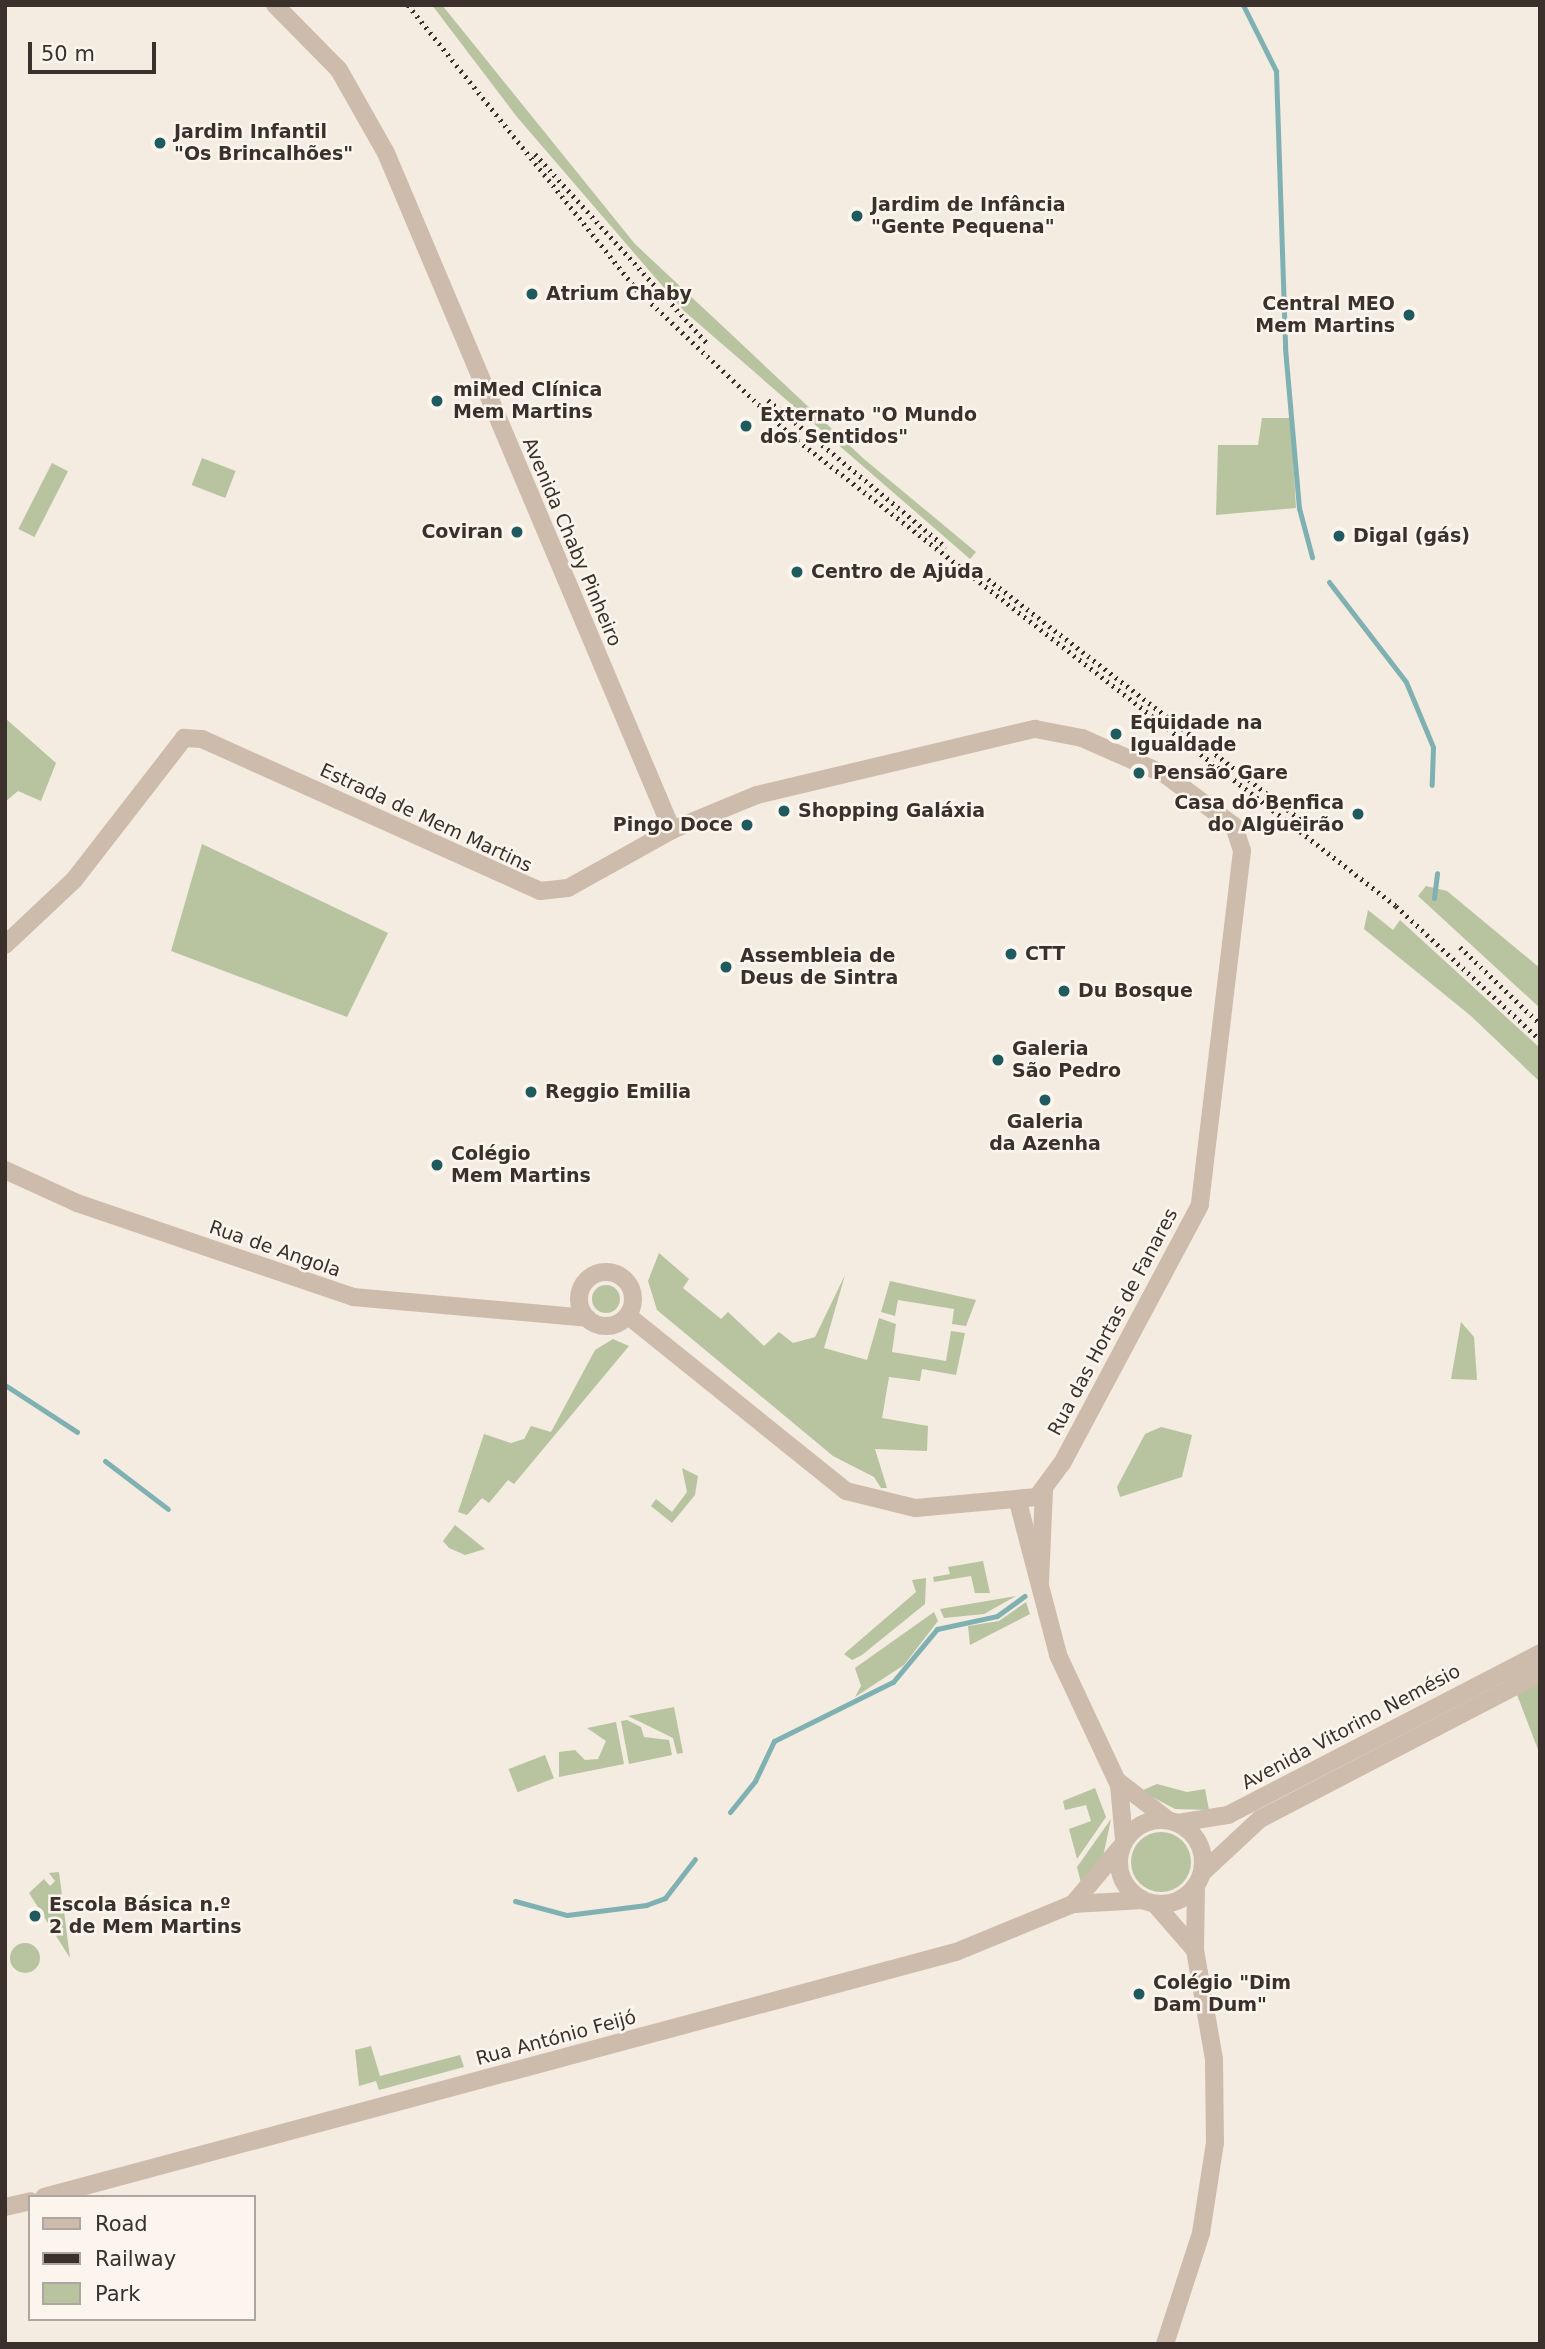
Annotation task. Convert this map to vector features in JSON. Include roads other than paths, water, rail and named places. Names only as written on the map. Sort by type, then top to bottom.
[{"type":"street","name":"Avenida Chaby Pinheiro","points":[[275,5],[339,70],[386,153],[672,830]]},
{"type":"street","name":"Estrada de Mem Martins","points":[[5,945],[34,924],[184,738],[202,739],[540,891],[568,888],[672,830],[757,795],[990,736],[1035,729],[1097,743]]},
{"type":"street","name":"Rua das Hortas de Fanares","points":[[1044,1490],[1200,1205],[1242,851],[1238,831],[1166,775],[1097,743]]},
{"type":"street","name":"Rua de Angola","points":[[5,1170],[77,1203],[353,1297],[587,1318]]},
{"type":"street","points":[[542,1316],[583,1286],[601,1273],[623,1278],[633,1296],[628,1315],[606,1326],[587,1318],[580,1303],[583,1286]]},
{"type":"street","points":[[628,1315],[846,1491],[915,1508],[1018,1502],[1044,1490],[1040,1582]]},
{"type":"street","points":[[1018,1502],[1066,1677],[1115,1776],[1139,1802],[1196,1838],[1199,1879],[1195,1950],[1214,2059],[1215,2143],[1201,2233],[1166,2344]]},
{"type":"street","name":"Avenida Vitorino Nemésio","points":[[1173,1822],[1228,1815],[1540,1653]]},
{"type":"street","name":"Avenida Vitorino Nemésio","points":[[1199,1879],[1260,1819],[1540,1673]]},
{"type":"street","points":[[1115,1776],[1123,1842],[1119,1871],[1195,1950]]},
{"type":"street","points":[[1123,1842],[1139,1825],[1173,1822]]},
{"type":"street","name":"Rua António Feijó","points":[[1073,1904],[1123,1842]]},
{"type":"street","points":[[1149,1902],[1178,1901],[1199,1879]]},
{"type":"street","name":"Rua António Feijó","points":[[51,2195],[953,1953],[1073,1904],[1149,1902]]},
{"type":"street","points":[[5,2207],[28,2201]]},
{"type":"waterway","points":[[1243,5],[1276,71],[1285,348],[1299,508],[1312,557]]},
{"type":"waterway","points":[[1329,582],[1406,682],[1433,747],[1432,785]]},
{"type":"waterway","points":[[1434,898],[1437,873]]},
{"type":"waterway","points":[[5,1385],[77,1432]]},
{"type":"waterway","points":[[105,1461],[168,1509]]},
{"type":"waterway","points":[[730,1812],[755,1781],[774,1741],[893,1682],[937,1629],[997,1616],[1025,1596]]},
{"type":"waterway","points":[[515,1901],[567,1915],[646,1905],[665,1898],[695,1859]]},
{"type":"railway","points":[[408,5],[636,289],[792,436],[1396,906],[1540,1040]]},
{"type":"railway","points":[[535,154],[709,345]]},
{"type":"railway","points":[[768,400],[946,547]]},
{"type":"railway","points":[[988,579],[1310,827]]},
{"type":"railway","points":[[1460,947],[1540,1024]]},
{"type":"place","name":"Jardim Infantil \"Os Brincalhões\"","points":[[160,143]]},
{"type":"place","name":"Jardim de Infância \"Gente Pequena\"","points":[[857,216]]},
{"type":"place","name":"Atrium Chaby","points":[[532,294]]},
{"type":"place","name":"Central MEO Mem Martins","points":[[1409,315]]},
{"type":"place","name":"miMed Clínica Mem Martins","points":[[437,401]]},
{"type":"place","name":"Externato \"O Mundo dos Sentidos\"","points":[[746,426]]},
{"type":"place","name":"Coviran","points":[[517,532]]},
{"type":"place","name":"Digal (gás)","points":[[1339,536]]},
{"type":"place","name":"Centro de Ajuda","points":[[797,572]]},
{"type":"place","name":"Equidade na Igualdade","points":[[1116,734]]},
{"type":"place","name":"Pensão Gare","points":[[1139,773]]},
{"type":"place","name":"Shopping Galáxia","points":[[784,811]]},
{"type":"place","name":"Casa do Benfica do Algueirão","points":[[1358,814]]},
{"type":"place","name":"Pingo Doce","points":[[747,825]]},
{"type":"place","name":"CTT","points":[[1011,954]]},
{"type":"place","name":"Assembleia de Deus de Sintra","points":[[726,967]]},
{"type":"place","name":"Du Bosque","points":[[1064,991]]},
{"type":"place","name":"Galeria São Pedro","points":[[998,1060]]},
{"type":"place","name":"Reggio Emilia","points":[[531,1092]]},
{"type":"place","name":"Galeria da Azenha","points":[[1045,1100]]},
{"type":"place","name":"Colégio Mem Martins","points":[[437,1165]]},
{"type":"place","name":"Escola Básica n.º 2 de Mem Martins","points":[[35,1916]]},
{"type":"place","name":"Colégio \"Dim Dam Dum\"","points":[[1139,1994]]}]
